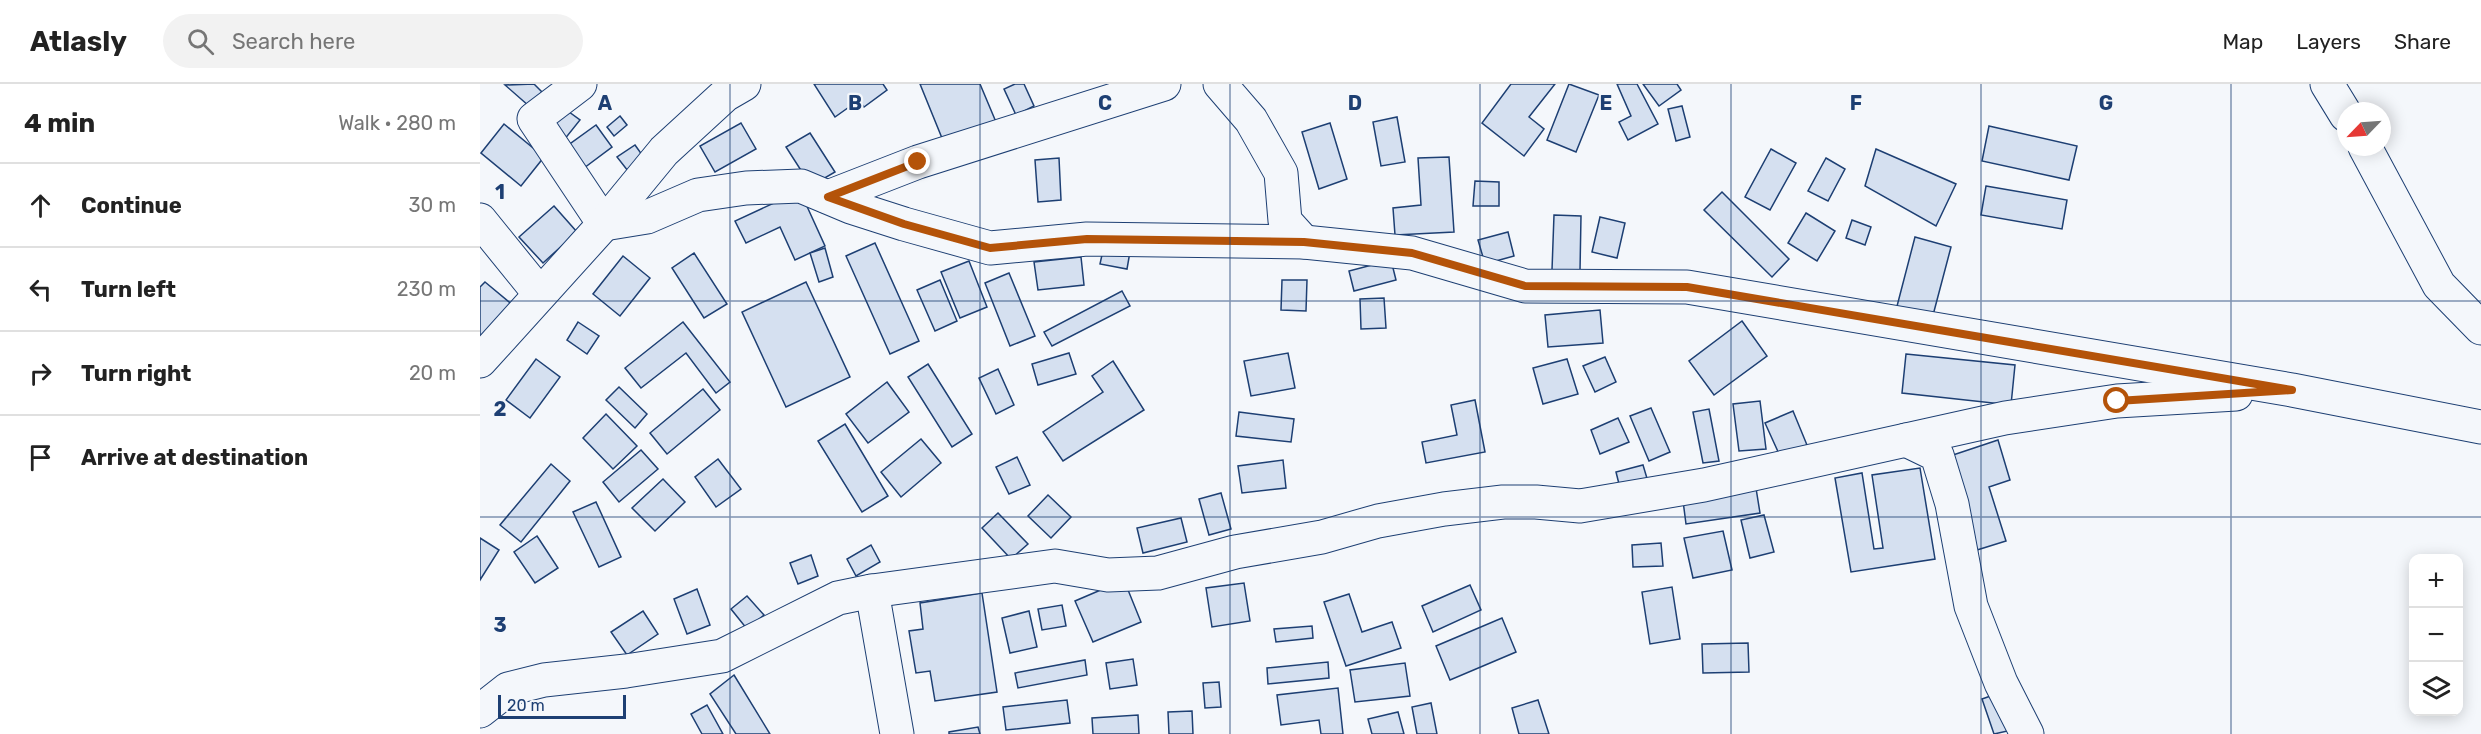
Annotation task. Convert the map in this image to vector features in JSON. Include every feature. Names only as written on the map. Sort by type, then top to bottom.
[{"type":"street","points":[[580,84],[534,119],[604,224]]},
{"type":"street","points":[[480,361],[604,224],[664,151],[725,95],[744,84]]},
{"type":"street","points":[[828,197],[918,162],[1164,84]]},
{"type":"street","points":[[1220,84],[1251,120],[1281,172],[1285,221],[1304,242]]},
{"type":"street","points":[[2327,84],[2338,102]]},
{"type":"street","points":[[2370,156],[2439,285],[2481,328]]},
{"type":"street","points":[[604,224],[646,216],[698,195],[746,188],[801,186],[904,224],[990,248],[1087,239],[1304,242],[1412,253],[1525,286],[1687,287],[2292,390],[2481,427]]},
{"type":"street","points":[[480,220],[540,294]]},
{"type":"street","points":[[480,711],[508,688],[543,680],[626,671],[722,656],[838,598],[872,591],[1055,566],[1108,575],[1158,573],[1235,552],[1322,537],[1378,521],[1444,509],[1503,502],[1580,506],[1628,499],[1704,485],[2005,418],[2117,401],[2292,390]]},
{"type":"street","points":[[1906,440],[1937,455],[1952,504],[1971,606],[2001,683],[2027,734]]},
{"type":"street","points":[[872,591],[897,734]]},
{"type":"building","points":[[534,84],[542,92],[529,106],[505,85]]},
{"type":"building","points":[[814,84],[883,84],[887,90],[864,107],[859,100],[835,117]]},
{"type":"building","points":[[920,84],[980,84],[996,122],[944,143]]},
{"type":"building","points":[[1015,84],[1024,84],[1034,106],[1016,115],[1004,89]]},
{"type":"building","points":[[1511,84],[1555,84],[1529,117],[1544,129],[1524,156],[1482,123]]},
{"type":"building","points":[[1569,84],[1599,95],[1576,152],[1547,140]]},
{"type":"building","points":[[1617,84],[1637,84],[1658,124],[1628,140],[1619,122],[1631,116]]},
{"type":"building","points":[[1643,84],[1677,84],[1681,90],[1659,106]]},
{"type":"building","points":[[1682,106],[1690,137],[1676,141],[1668,109]]},
{"type":"building","points":[[565,109],[580,120],[564,140],[550,128]]},
{"type":"building","points":[[620,116],[627,125],[614,136],[607,127]]},
{"type":"building","points":[[1397,117],[1405,162],[1381,166],[1373,122]]},
{"type":"building","points":[[741,123],[756,149],[715,172],[700,146]]},
{"type":"building","points":[[1330,123],[1347,179],[1319,189],[1302,132]]},
{"type":"building","points":[[504,124],[544,157],[521,186],[481,153]]},
{"type":"building","points":[[596,125],[612,147],[584,168],[567,146]]},
{"type":"building","points":[[1989,126],[2077,146],[2069,180],[1982,161]]},
{"type":"building","points":[[810,133],[835,172],[811,186],[786,147]]},
{"type":"building","points":[[635,145],[645,159],[628,171],[617,157]]},
{"type":"building","points":[[1771,149],[1796,163],[1770,210],[1745,197]]},
{"type":"building","points":[[1876,149],[1956,184],[1936,226],[1865,186]]},
{"type":"building","points":[[1449,157],[1454,232],[1395,235],[1393,208],[1421,205],[1418,158]]},
{"type":"building","points":[[1059,158],[1061,200],[1038,202],[1035,160]]},
{"type":"building","points":[[1826,158],[1845,169],[1828,201],[1808,191]]},
{"type":"building","points":[[1475,181],[1499,182],[1499,206],[1473,206]]},
{"type":"building","points":[[1986,186],[2067,200],[2062,229],[1981,215]]},
{"type":"building","points":[[800,191],[825,246],[795,260],[780,227],[746,243],[735,221]]},
{"type":"building","points":[[1722,192],[1789,259],[1772,277],[1704,210]]},
{"type":"building","points":[[554,206],[577,232],[543,263],[519,237]]},
{"type":"building","points":[[1806,213],[1835,231],[1817,261],[1788,243]]},
{"type":"building","points":[[1554,215],[1581,216],[1580,271],[1552,270]]},
{"type":"building","points":[[1600,217],[1625,223],[1617,258],[1592,252]]},
{"type":"building","points":[[1852,220],[1871,227],[1865,245],[1846,238]]},
{"type":"building","points":[[1508,232],[1514,256],[1485,264],[1478,240]]},
{"type":"building","points":[[1915,237],[1951,247],[1932,319],[1896,310]]},
{"type":"building","points":[[1105,241],[1131,246],[1127,269],[1100,264]]},
{"type":"building","points":[[875,243],[919,341],[890,354],[846,256]]},
{"type":"building","points":[[825,248],[833,277],[819,282],[810,253]]},
{"type":"building","points":[[694,253],[727,304],[704,318],[672,268]]},
{"type":"building","points":[[623,256],[650,278],[620,316],[593,294]]},
{"type":"building","points":[[1081,257],[1084,285],[1038,290],[1034,262]]},
{"type":"building","points":[[1391,260],[1396,280],[1354,291],[1349,271]]},
{"type":"building","points":[[969,261],[987,307],[960,318],[941,272]]},
{"type":"building","points":[[1009,273],[1035,336],[1010,346],[985,283]]},
{"type":"building","points":[[940,280],[957,321],[935,331],[917,290]]},
{"type":"building","points":[[1282,280],[1307,280],[1306,311],[1281,310]]},
{"type":"building","points":[[485,282],[514,306],[486,340],[480,335],[480,287]]},
{"type":"building","points":[[806,282],[850,377],[786,407],[742,312]]},
{"type":"building","points":[[1122,291],[1130,306],[1052,346],[1044,332]]},
{"type":"building","points":[[1384,298],[1386,328],[1361,329],[1360,299]]},
{"type":"building","points":[[1600,310],[1603,343],[1548,347],[1545,315]]},
{"type":"building","points":[[1742,321],[1767,356],[1714,395],[1689,361]]},
{"type":"building","points":[[578,322],[599,336],[587,354],[567,340]]},
{"type":"building","points":[[683,322],[730,382],[716,393],[686,353],[641,388],[625,368]]},
{"type":"building","points":[[1069,353],[1076,374],[1038,385],[1032,364]]},
{"type":"building","points":[[1288,353],[1295,388],[1251,396],[1244,361]]},
{"type":"building","points":[[1906,354],[2015,365],[2011,405],[1902,393]]},
{"type":"building","points":[[1605,357],[1616,382],[1595,392],[1583,366]]},
{"type":"building","points":[[536,359],[560,377],[530,418],[506,400]]},
{"type":"building","points":[[1567,359],[1578,394],[1543,404],[1533,368]]},
{"type":"building","points":[[1113,361],[1144,410],[1063,461],[1043,432],[1103,392],[1092,376]]},
{"type":"building","points":[[928,364],[972,434],[952,447],[908,377]]},
{"type":"building","points":[[998,369],[1014,405],[996,414],[979,378]]},
{"type":"building","points":[[887,382],[909,412],[868,443],[846,414]]},
{"type":"building","points":[[619,387],[647,414],[635,428],[606,400]]},
{"type":"building","points":[[703,389],[720,410],[667,454],[650,433]]},
{"type":"building","points":[[1475,400],[1485,452],[1426,463],[1422,442],[1457,435],[1451,405]]},
{"type":"building","points":[[1760,401],[1766,449],[1739,451],[1733,404]]},
{"type":"building","points":[[1651,408],[1670,452],[1649,461],[1630,416]]},
{"type":"building","points":[[1709,409],[1719,461],[1703,463],[1693,412]]},
{"type":"building","points":[[1793,411],[1807,445],[1780,456],[1765,423]]},
{"type":"building","points":[[1239,412],[1294,419],[1291,442],[1236,436]]},
{"type":"building","points":[[606,414],[637,446],[613,469],[583,438]]},
{"type":"building","points":[[1618,418],[1629,442],[1600,454],[1591,430]]},
{"type":"building","points":[[845,424],[888,496],[862,512],[818,441]]},
{"type":"building","points":[[921,439],[941,463],[901,497],[881,472]]},
{"type":"building","points":[[1998,440],[2010,480],[1989,487],[2006,541],[1977,550],[1947,457]]},
{"type":"building","points":[[641,450],[658,469],[619,502],[603,482]]},
{"type":"building","points":[[1017,457],[1030,485],[1009,494],[996,467]]},
{"type":"building","points":[[718,459],[741,489],[716,507],[695,477]]},
{"type":"building","points":[[1283,460],[1286,488],[1242,493],[1238,466]]},
{"type":"building","points":[[551,464],[570,481],[521,542],[500,525]]},
{"type":"building","points":[[1643,465],[1649,485],[1621,492],[1616,472]]},
{"type":"building","points":[[1920,468],[1935,559],[1851,572],[1835,478],[1862,473],[1874,549],[1883,548],[1872,475]]},
{"type":"building","points":[[663,479],[685,502],[655,531],[632,508]]},
{"type":"building","points":[[1755,482],[1760,513],[1686,524],[1682,493]]},
{"type":"building","points":[[1221,493],[1231,529],[1209,535],[1199,499]]},
{"type":"building","points":[[1048,495],[1071,517],[1051,538],[1028,516]]},
{"type":"building","points":[[596,502],[621,557],[599,567],[573,512]]},
{"type":"building","points":[[998,513],[1028,544],[1011,559],[982,528]]},
{"type":"building","points":[[1764,515],[1774,552],[1750,558],[1741,520]]},
{"type":"building","points":[[1181,518],[1187,542],[1143,553],[1137,528]]},
{"type":"building","points":[[1723,531],[1732,570],[1693,578],[1684,538]]},
{"type":"building","points":[[537,536],[558,568],[535,583],[514,552]]},
{"type":"building","points":[[480,538],[499,550],[480,580]]},
{"type":"building","points":[[1661,543],[1663,566],[1633,567],[1632,545]]},
{"type":"building","points":[[871,545],[880,562],[856,576],[847,559]]},
{"type":"building","points":[[811,555],[818,576],[798,584],[790,563]]},
{"type":"building","points":[[1124,580],[1141,622],[1093,642],[1075,601]]},
{"type":"building","points":[[1244,583],[1250,621],[1212,627],[1206,588]]},
{"type":"building","points":[[1470,585],[1481,610],[1433,632],[1422,606]]},
{"type":"building","points":[[1672,587],[1680,639],[1650,644],[1642,592]]},
{"type":"building","points":[[697,589],[710,625],[687,634],[674,599]]},
{"type":"building","points":[[982,593],[997,692],[935,701],[930,671],[916,673],[909,631],[923,629],[920,603]]},
{"type":"building","points":[[1349,594],[1362,632],[1392,622],[1401,648],[1346,666],[1324,602]]},
{"type":"building","points":[[747,596],[764,615],[747,629],[731,609]]},
{"type":"building","points":[[1062,605],[1066,626],[1042,630],[1038,609]]},
{"type":"building","points":[[643,611],[658,634],[627,655],[611,632]]},
{"type":"building","points":[[1029,611],[1037,647],[1010,653],[1002,618]]},
{"type":"building","points":[[1502,618],[1516,652],[1450,680],[1436,646]]},
{"type":"building","points":[[1312,626],[1313,638],[1276,642],[1274,629]]},
{"type":"building","points":[[1748,643],[1749,672],[1703,673],[1702,644]]},
{"type":"building","points":[[1133,659],[1137,685],[1110,689],[1106,663]]},
{"type":"building","points":[[1085,660],[1087,675],[1018,688],[1015,673]]},
{"type":"building","points":[[1328,662],[1329,678],[1268,684],[1267,668]]},
{"type":"building","points":[[1405,663],[1410,696],[1355,702],[1350,670]]},
{"type":"building","points":[[734,675],[770,734],[736,734],[710,694]]},
{"type":"building","points":[[1219,682],[1221,707],[1205,708],[1203,683]]},
{"type":"building","points":[[1338,688],[1343,734],[1321,734],[1319,720],[1281,725],[1277,695]]},
{"type":"building","points":[[1999,693],[2012,730],[1994,734],[1982,699]]},
{"type":"building","points":[[1067,700],[1070,723],[1006,730],[1003,707]]},
{"type":"building","points":[[1538,700],[1549,734],[1519,734],[1512,708]]},
{"type":"building","points":[[1431,703],[1437,734],[1417,734],[1412,707]]},
{"type":"building","points":[[707,705],[723,734],[702,734],[691,714]]},
{"type":"building","points":[[1192,711],[1193,734],[1169,734],[1168,712]]},
{"type":"building","points":[[1398,712],[1404,734],[1372,734],[1368,719]]},
{"type":"building","points":[[1138,715],[1139,734],[1093,734],[1092,718]]},
{"type":"building","points":[[978,727],[980,734],[949,734],[949,732]]},
{"type":"route","points":[[918,162],[828,197],[904,224],[990,248],[1087,239],[1304,242],[1412,253],[1525,286],[1687,287],[2292,390],[2117,401]]}]
